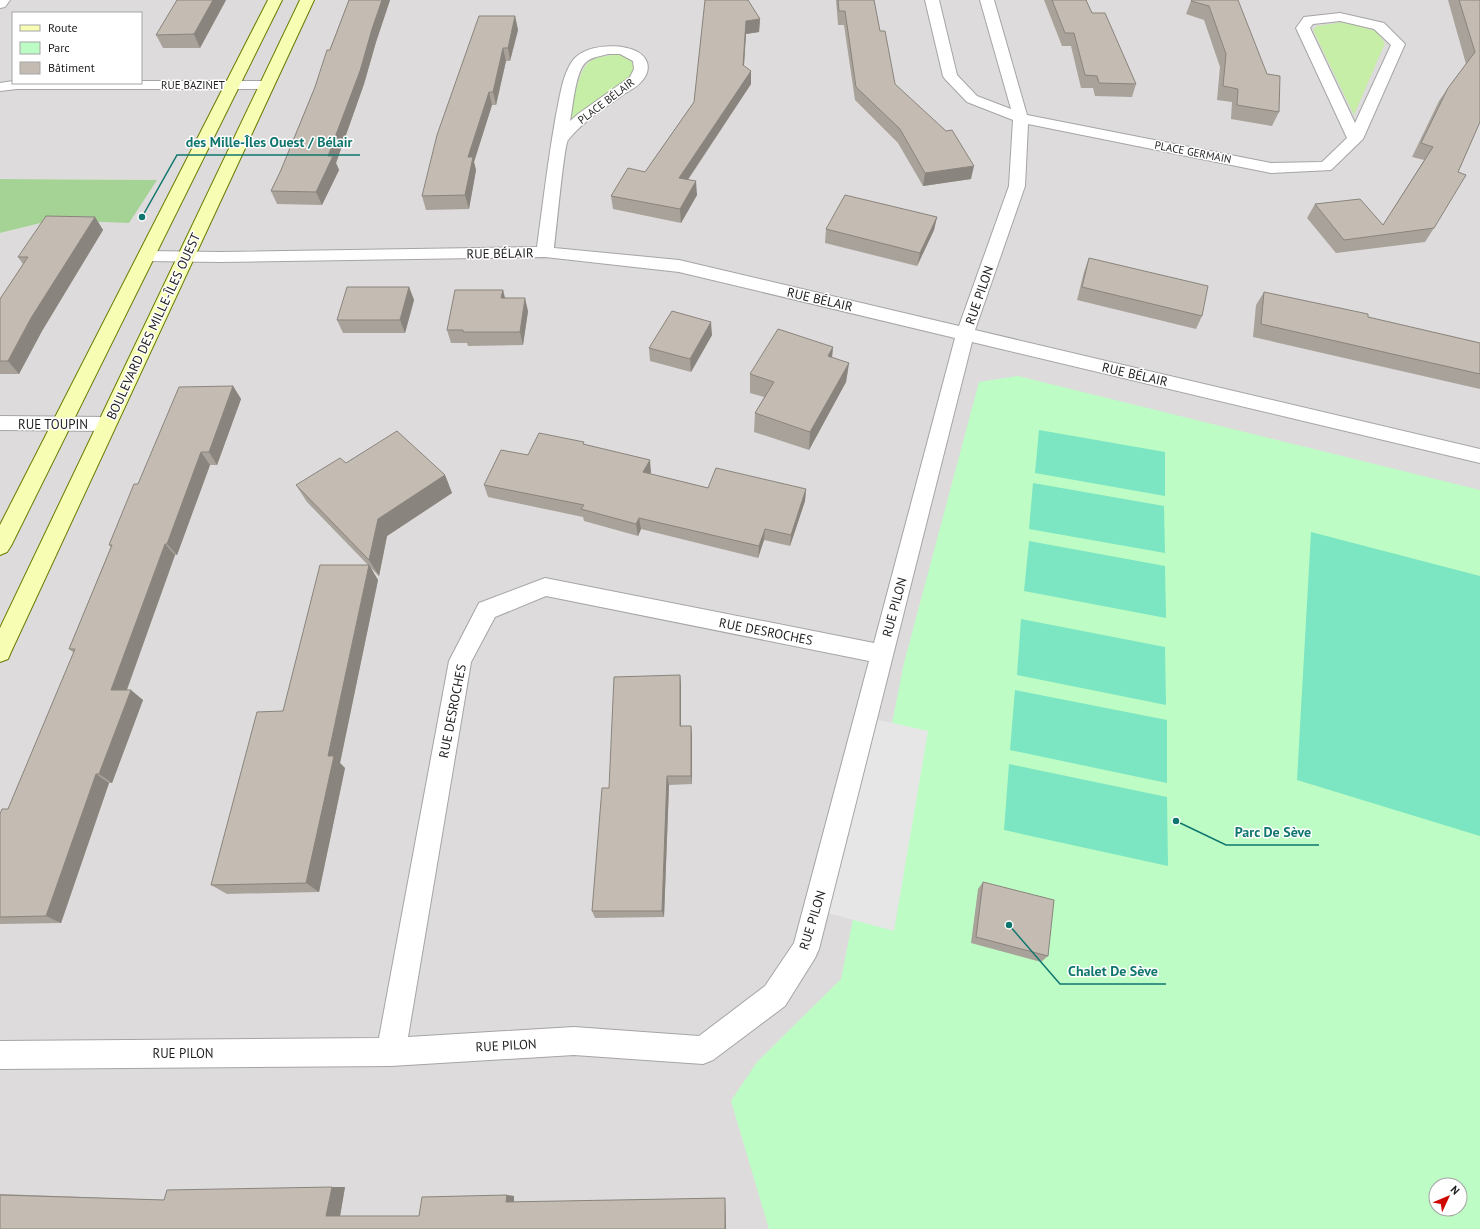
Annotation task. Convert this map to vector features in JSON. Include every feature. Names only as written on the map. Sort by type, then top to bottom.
[{"type":"street","points":[[0,4],[3,0]]},
{"type":"street","points":[[0,546],[275,0]]},
{"type":"street","name":"BOULEVARD DES MILLE-ÎLES OUEST","points":[[0,652],[106,424],[307,0]]},
{"type":"street","points":[[932,0],[950,76],[972,99],[1021,118]]},
{"type":"street","name":"RUE PILON","points":[[0,1055],[391,1052],[574,1041],[703,1050],[775,996],[806,949],[965,334],[1017,186],[1021,118],[987,0]]},
{"type":"street","name":"PLACE GERMAIN","points":[[1021,118],[1271,168],[1326,167],[1355,139],[1398,44],[1379,26],[1340,16],[1309,20],[1303,28],[1355,139]]},
{"type":"street","name":"PLACE BÉLAIR","points":[[545,252],[559,140],[573,76],[578,62],[590,55],[617,50],[629,53],[640,60],[641,69],[636,79],[583,117],[559,140]]},
{"type":"street","name":"RUE BAZINET","points":[[0,87],[17,85],[266,85]]},
{"type":"street","name":"RUE BÉLAIR","points":[[146,256],[186,257],[545,252],[679,266],[1480,456]]},
{"type":"street","name":"RUE TOUPIN","points":[[0,423],[106,424]]},
{"type":"street","name":"RUE DESROCHES","points":[[391,1052],[460,661],[487,610],[546,587],[882,654]]},
{"type":"shaded area","points":[[0,0],[1480,0],[1480,1229],[0,1229],[0,233],[53,220],[157,180],[0,179]]},
{"type":"shaded area","points":[[866,717],[928,731],[894,931],[824,912]]},
{"type":"green space","points":[[1344,22],[1376,31],[1385,43],[1354,115],[1313,30],[1317,26]]},
{"type":"green space","points":[[618,54],[634,62],[630,78],[568,125],[575,92],[584,68],[594,59]]},
{"type":"green space","points":[[0,179],[157,180],[129,223],[53,220],[0,233]]},
{"type":"green space","points":[[1018,376],[1480,490],[1480,1229],[769,1229],[731,1101],[757,1062],[841,979],[904,663],[979,382]]},
{"type":"green space","points":[[1039,430],[1165,452],[1165,496],[1035,473]]},
{"type":"green space","points":[[1033,483],[1164,506],[1165,553],[1029,529]]},
{"type":"green space","points":[[1311,532],[1480,576],[1480,836],[1297,780]]},
{"type":"green space","points":[[1029,541],[1165,566],[1166,618],[1024,591]]},
{"type":"green space","points":[[1021,619],[1165,647],[1166,705],[1017,675]]},
{"type":"green space","points":[[1015,690],[1167,720],[1167,783],[1010,750]]},
{"type":"green space","points":[[1009,764],[1167,797],[1168,866],[1004,830]]},
{"type":"building","points":[[177,0],[213,0],[194,34],[156,35]]},
{"type":"building","points":[[349,0],[382,0],[360,71],[328,156],[333,156],[316,192],[271,191],[315,87],[327,50],[330,50]]},
{"type":"building","points":[[705,0],[748,0],[760,19],[746,21],[743,65],[751,71],[679,178],[696,181],[680,209],[611,196],[628,168],[645,172],[694,102]]},
{"type":"building","points":[[838,0],[874,0],[880,31],[885,31],[895,84],[946,131],[952,130],[974,166],[925,173],[900,129],[856,87],[845,11],[839,11]]},
{"type":"building","points":[[1052,0],[1086,0],[1092,13],[1105,13],[1136,84],[1099,83],[1097,76],[1085,75],[1074,33],[1065,33]]},
{"type":"building","points":[[1238,0],[1267,74],[1280,76],[1279,112],[1237,105],[1238,89],[1223,86],[1226,54],[1209,6],[1191,1]]},
{"type":"building","points":[[1459,0],[1480,0],[1480,122],[1458,172],[1466,175],[1434,228],[1344,240],[1315,204],[1360,199],[1383,225],[1433,147],[1421,143],[1448,88],[1475,52]]},
{"type":"building","points":[[479,16],[515,16],[508,48],[503,48],[493,92],[489,92],[468,157],[473,157],[465,195],[422,196],[437,135]]},
{"type":"building","points":[[845,195],[937,217],[920,253],[826,229]]},
{"type":"building","points":[[46,216],[95,217],[31,318],[8,361],[0,361],[0,299],[28,257],[18,257]]},
{"type":"building","points":[[1089,258],[1208,286],[1202,316],[1082,287]]},
{"type":"building","points":[[347,287],[409,287],[400,320],[337,320]]},
{"type":"building","points":[[455,290],[503,290],[501,298],[525,298],[520,332],[463,332],[463,330],[447,330]]},
{"type":"building","points":[[1264,292],[1368,314],[1368,317],[1480,343],[1480,374],[1261,324]]},
{"type":"building","points":[[672,311],[711,322],[690,359],[649,348]]},
{"type":"building","points":[[778,329],[833,347],[828,356],[849,363],[810,432],[755,413],[774,382],[750,374]]},
{"type":"building","points":[[233,386],[209,452],[201,452],[111,690],[131,690],[99,774],[96,774],[46,916],[0,917],[0,814],[2,809],[8,809],[75,649],[69,649],[112,545],[109,545],[134,484],[138,484],[179,387]]},
{"type":"building","points":[[397,431],[445,475],[378,519],[369,560],[296,485],[340,458],[346,463]]},
{"type":"building","points":[[539,433],[584,442],[583,444],[650,460],[643,472],[708,488],[716,468],[806,489],[791,535],[765,529],[759,546],[639,518],[636,524],[581,509],[584,505],[484,485],[501,450],[528,455]]},
{"type":"building","points":[[320,565],[369,565],[328,756],[334,756],[306,883],[211,885],[257,712],[283,711]]},
{"type":"building","points":[[680,675],[680,726],[691,726],[691,776],[667,776],[662,911],[592,911],[602,788],[609,788],[614,677]]},
{"type":"building","points":[[983,882],[1054,900],[1048,956],[976,937]]},
{"type":"building","points":[[332,1187],[326,1216],[419,1216],[422,1197],[507,1195],[506,1202],[725,1198],[725,1229],[0,1229],[0,1195],[164,1200],[167,1190]]},
{"type":"place","name":"des Mille-Îles Ouest / Bélair","points":[[142,217]]},
{"type":"place","name":"Parc De Sève","points":[[1176,821]]},
{"type":"place","name":"Chalet De Sève","points":[[1009,925]]}]
